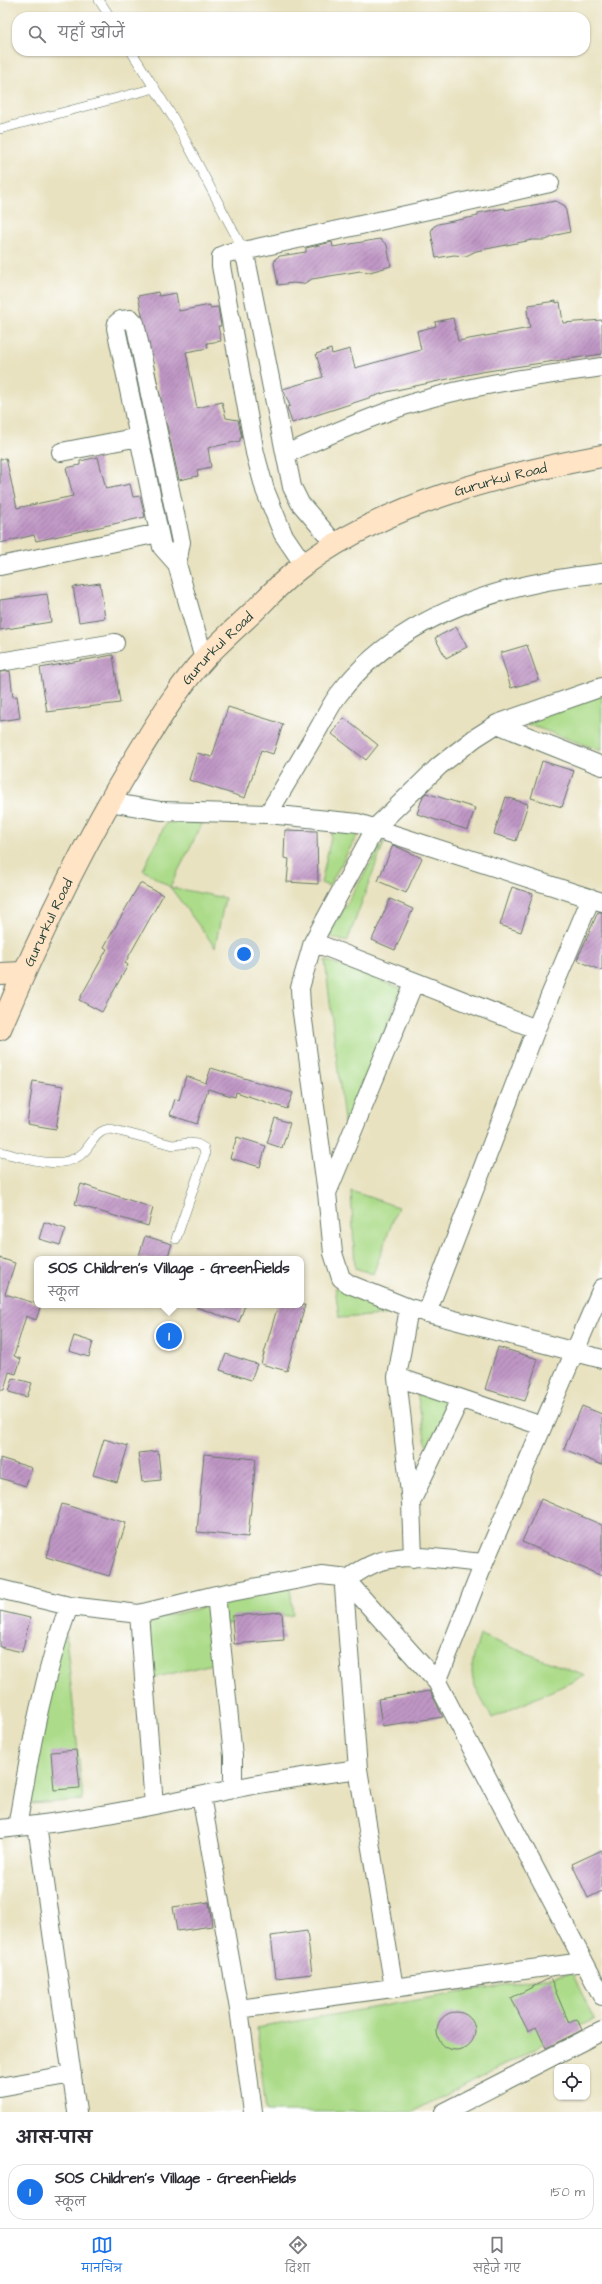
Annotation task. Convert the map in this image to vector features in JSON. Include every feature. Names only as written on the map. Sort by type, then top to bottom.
[{"type":"street","points":[[304,565],[283,534],[274,515],[255,453],[221,261],[225,254],[550,183]]},
{"type":"street","points":[[241,251],[246,259],[250,273],[292,487],[300,503],[336,545]]},
{"type":"street","points":[[177,564],[181,542],[135,323],[132,319],[121,320],[116,326],[162,547],[177,564],[204,659]]},
{"type":"street","points":[[286,454],[338,430],[417,402],[506,382],[602,367]]},
{"type":"street","points":[[61,452],[139,437]]},
{"type":"street","name":"Gururkul Road","points":[[0,1029],[24,973],[109,802],[162,715],[204,659],[304,565],[376,523],[426,502],[477,485],[602,456]]},
{"type":"street","points":[[0,566],[159,533]]},
{"type":"street","points":[[268,814],[338,695],[370,661],[401,637],[426,620],[470,602],[540,581],[602,572]]},
{"type":"street","points":[[0,662],[115,643]]},
{"type":"street","points":[[602,687],[497,724],[475,738],[439,766],[376,827],[313,942],[300,988],[301,1006],[327,1193],[333,1253],[341,1278],[349,1284],[409,1308],[602,1358]]},
{"type":"street","points":[[497,724],[602,766]]},
{"type":"street","points":[[109,802],[161,811],[268,814],[340,819],[376,827],[596,900],[536,1029],[427,1313]]},
{"type":"street","points":[[313,942],[414,983],[536,1029]]},
{"type":"street","points":[[0,974],[24,973]]},
{"type":"street","points":[[327,1193],[414,983]]},
{"type":"street","points":[[437,1682],[484,1563],[542,1426],[576,1352],[602,1288]]},
{"type":"street","points":[[409,1308],[397,1377],[410,1502],[414,1558]]},
{"type":"street","points":[[397,1377],[542,1426]]},
{"type":"street","points":[[410,1502],[460,1399]]},
{"type":"street","points":[[346,1580],[378,1562],[414,1558],[484,1563]]},
{"type":"street","points":[[0,1589],[69,1606],[139,1614],[216,1595],[321,1576],[340,1577],[346,1580],[437,1682],[602,1996]]},
{"type":"street","points":[[346,1580],[343,1600],[358,1769],[394,1988]]},
{"type":"street","points":[[216,1595],[234,1756],[233,1789]]},
{"type":"street","points":[[69,1606],[52,1653],[8,1828],[37,1825],[154,1805],[233,1789],[358,1769]]},
{"type":"street","points":[[139,1614],[154,1805]]},
{"type":"street","points":[[201,1796],[239,2009],[253,2112]]},
{"type":"street","points":[[37,1825],[77,2112]]},
{"type":"street","points":[[239,2009],[583,1962]]},
{"type":"street","points":[[444,2112],[602,2031]]},
{"type":"street","points":[[0,2087],[72,2074]]},
{"type":"lane","points":[[99,0],[107,12]]},
{"type":"lane","points":[[134,56],[174,119],[241,251]]},
{"type":"lane","points":[[0,129],[155,88]]},
{"type":"lane","points":[[0,1152],[56,1163],[70,1160],[83,1153],[97,1134],[103,1130],[111,1129],[173,1145],[198,1144],[204,1148],[205,1155],[176,1238]]},
{"type":"green space","points":[[602,694],[602,751],[516,720]]},
{"type":"green space","points":[[203,822],[170,887],[143,870],[166,823]]},
{"type":"green space","points":[[333,828],[359,832],[329,886],[321,883]]},
{"type":"green space","points":[[386,837],[347,942],[328,936]]},
{"type":"green space","points":[[170,887],[225,898],[215,947]]},
{"type":"green space","points":[[325,960],[401,988],[346,1138]]},
{"type":"green space","points":[[351,1191],[398,1207],[373,1274],[355,1268]]},
{"type":"green space","points":[[335,1287],[385,1305],[386,1315],[339,1318]]},
{"type":"green space","points":[[416,1387],[453,1398],[428,1455]]},
{"type":"green space","points":[[290,1586],[293,1615],[213,1625],[217,1663],[152,1678],[146,1621]]},
{"type":"green space","points":[[64,1617],[83,1800],[17,1805]]},
{"type":"green space","points":[[480,1635],[585,1676],[492,1718],[475,1687],[473,1679],[473,1661]]},
{"type":"green space","points":[[572,1973],[594,2019],[412,2112],[266,2112],[257,2028]]},
{"type":"building","points":[[556,201],[565,206],[570,232],[557,235],[546,240],[532,240],[476,251],[466,256],[454,255],[436,258],[431,232],[433,227],[438,224],[478,216],[478,213]]},
{"type":"building","points":[[380,239],[387,245],[391,266],[370,272],[360,271],[312,279],[303,284],[293,283],[278,285],[274,263],[276,258],[280,256],[306,252],[306,248],[332,242],[333,247]]},
{"type":"building","points":[[158,292],[159,296],[176,293],[179,311],[210,305],[210,308],[218,307],[221,326],[218,326],[221,341],[207,343],[208,348],[186,352],[197,408],[222,402],[226,418],[238,420],[242,438],[240,438],[240,441],[208,448],[211,467],[197,470],[198,476],[179,480],[138,296]]},
{"type":"building","points":[[556,301],[556,303],[560,302],[563,323],[602,320],[602,354],[481,372],[387,392],[292,423],[287,407],[290,406],[283,389],[323,377],[316,354],[331,349],[332,354],[350,349],[355,368],[421,350],[417,331],[436,326],[435,322],[453,318],[458,341],[530,328],[527,310],[529,309],[529,305]]},
{"type":"building","points":[[98,457],[106,489],[130,484],[133,497],[140,496],[145,517],[36,541],[34,535],[0,543],[0,459],[6,458],[17,508],[73,496],[66,468],[80,465],[80,461]]},
{"type":"building","points":[[100,583],[105,618],[79,622],[73,587]]},
{"type":"building","points":[[47,594],[51,622],[0,630],[0,600]]},
{"type":"building","points":[[456,627],[467,647],[446,658],[435,638]]},
{"type":"building","points":[[527,645],[539,680],[511,688],[500,653]]},
{"type":"building","points":[[113,655],[120,703],[47,712],[40,668]]},
{"type":"building","points":[[10,671],[13,697],[17,696],[20,718],[0,721],[0,672]]},
{"type":"building","points":[[228,707],[283,724],[273,754],[261,750],[245,798],[189,780],[197,753],[212,757]]},
{"type":"building","points":[[344,718],[378,745],[366,760],[332,734]]},
{"type":"building","points":[[542,761],[574,771],[562,807],[531,798]]},
{"type":"building","points":[[426,793],[475,808],[468,830],[417,814],[423,796]]},
{"type":"building","points":[[506,797],[528,804],[516,841],[494,834]]},
{"type":"building","points":[[285,830],[317,831],[318,884],[287,882],[289,859],[284,858]]},
{"type":"building","points":[[393,845],[422,858],[406,893],[378,881]]},
{"type":"building","points":[[140,883],[163,895],[125,963],[128,965],[102,1012],[79,1000],[107,949],[104,947]]},
{"type":"building","points":[[512,887],[533,894],[521,932],[500,925]]},
{"type":"building","points":[[390,899],[413,909],[395,950],[372,940]]},
{"type":"building","points":[[598,912],[602,912],[602,971],[577,960]]},
{"type":"building","points":[[211,1068],[293,1093],[287,1109],[236,1092],[235,1097],[208,1089],[197,1124],[170,1115],[175,1099],[179,1100],[186,1076],[206,1083]]},
{"type":"building","points":[[33,1081],[63,1086],[56,1129],[27,1124]]},
{"type":"building","points":[[275,1118],[290,1123],[282,1148],[267,1143]]},
{"type":"building","points":[[237,1137],[266,1146],[260,1167],[230,1158]]},
{"type":"building","points":[[81,1184],[153,1208],[148,1226],[75,1204]]},
{"type":"building","points":[[44,1222],[66,1229],[60,1245],[39,1239]]},
{"type":"building","points":[[145,1236],[172,1244],[168,1256],[139,1256]]},
{"type":"building","points":[[0,1258],[15,1263],[5,1294],[34,1303],[34,1308],[40,1308],[36,1320],[26,1316],[14,1356],[21,1359],[16,1374],[9,1372],[4,1390],[0,1390]]},
{"type":"building","points":[[305,1305],[287,1371],[261,1364],[277,1308],[304,1308]]},
{"type":"building","points":[[199,1308],[244,1308],[239,1322]]},
{"type":"building","points":[[74,1336],[93,1342],[89,1357],[69,1351]]},
{"type":"building","points":[[498,1347],[538,1359],[525,1401],[485,1389]]},
{"type":"building","points":[[226,1354],[257,1364],[251,1380],[220,1370]]},
{"type":"building","points":[[13,1378],[32,1383],[27,1397],[9,1392]]},
{"type":"building","points":[[582,1406],[602,1414],[602,1465],[564,1449]]},
{"type":"building","points":[[104,1439],[128,1446],[117,1482],[93,1475]]},
{"type":"building","points":[[158,1451],[161,1480],[142,1482],[138,1453]]},
{"type":"building","points":[[204,1454],[256,1459],[248,1537],[197,1532]]},
{"type":"building","points":[[0,1458],[32,1468],[26,1486],[0,1478]]},
{"type":"building","points":[[541,1499],[602,1525],[602,1576],[522,1542]]},
{"type":"building","points":[[62,1504],[126,1523],[109,1576],[46,1557]]},
{"type":"building","points":[[0,1611],[30,1618],[22,1652],[0,1647]]},
{"type":"building","points":[[282,1612],[284,1640],[234,1644],[232,1616]]},
{"type":"building","points":[[430,1691],[443,1717],[382,1726],[378,1699]]},
{"type":"building","points":[[76,1750],[80,1788],[54,1790],[51,1752]]},
{"type":"building","points":[[602,1850],[602,1891],[588,1898],[572,1864]]},
{"type":"building","points":[[209,1902],[212,1926],[177,1931],[173,1907]]},
{"type":"building","points":[[307,1931],[312,1974],[276,1978],[271,1936]]},
{"type":"building","points":[[550,1978],[569,2023],[577,2019],[582,2030],[546,2048],[536,2027],[528,2031],[511,1998]]},
{"type":"building","points":[[456,2012],[466,2015],[472,2021],[475,2031],[472,2041],[466,2047],[456,2050],[446,2047],[440,2041],[437,2031],[440,2021],[446,2015]]},
{"type":"place","name":"SOS Children's Village - Greenfields","points":[[169,1336]]}]
